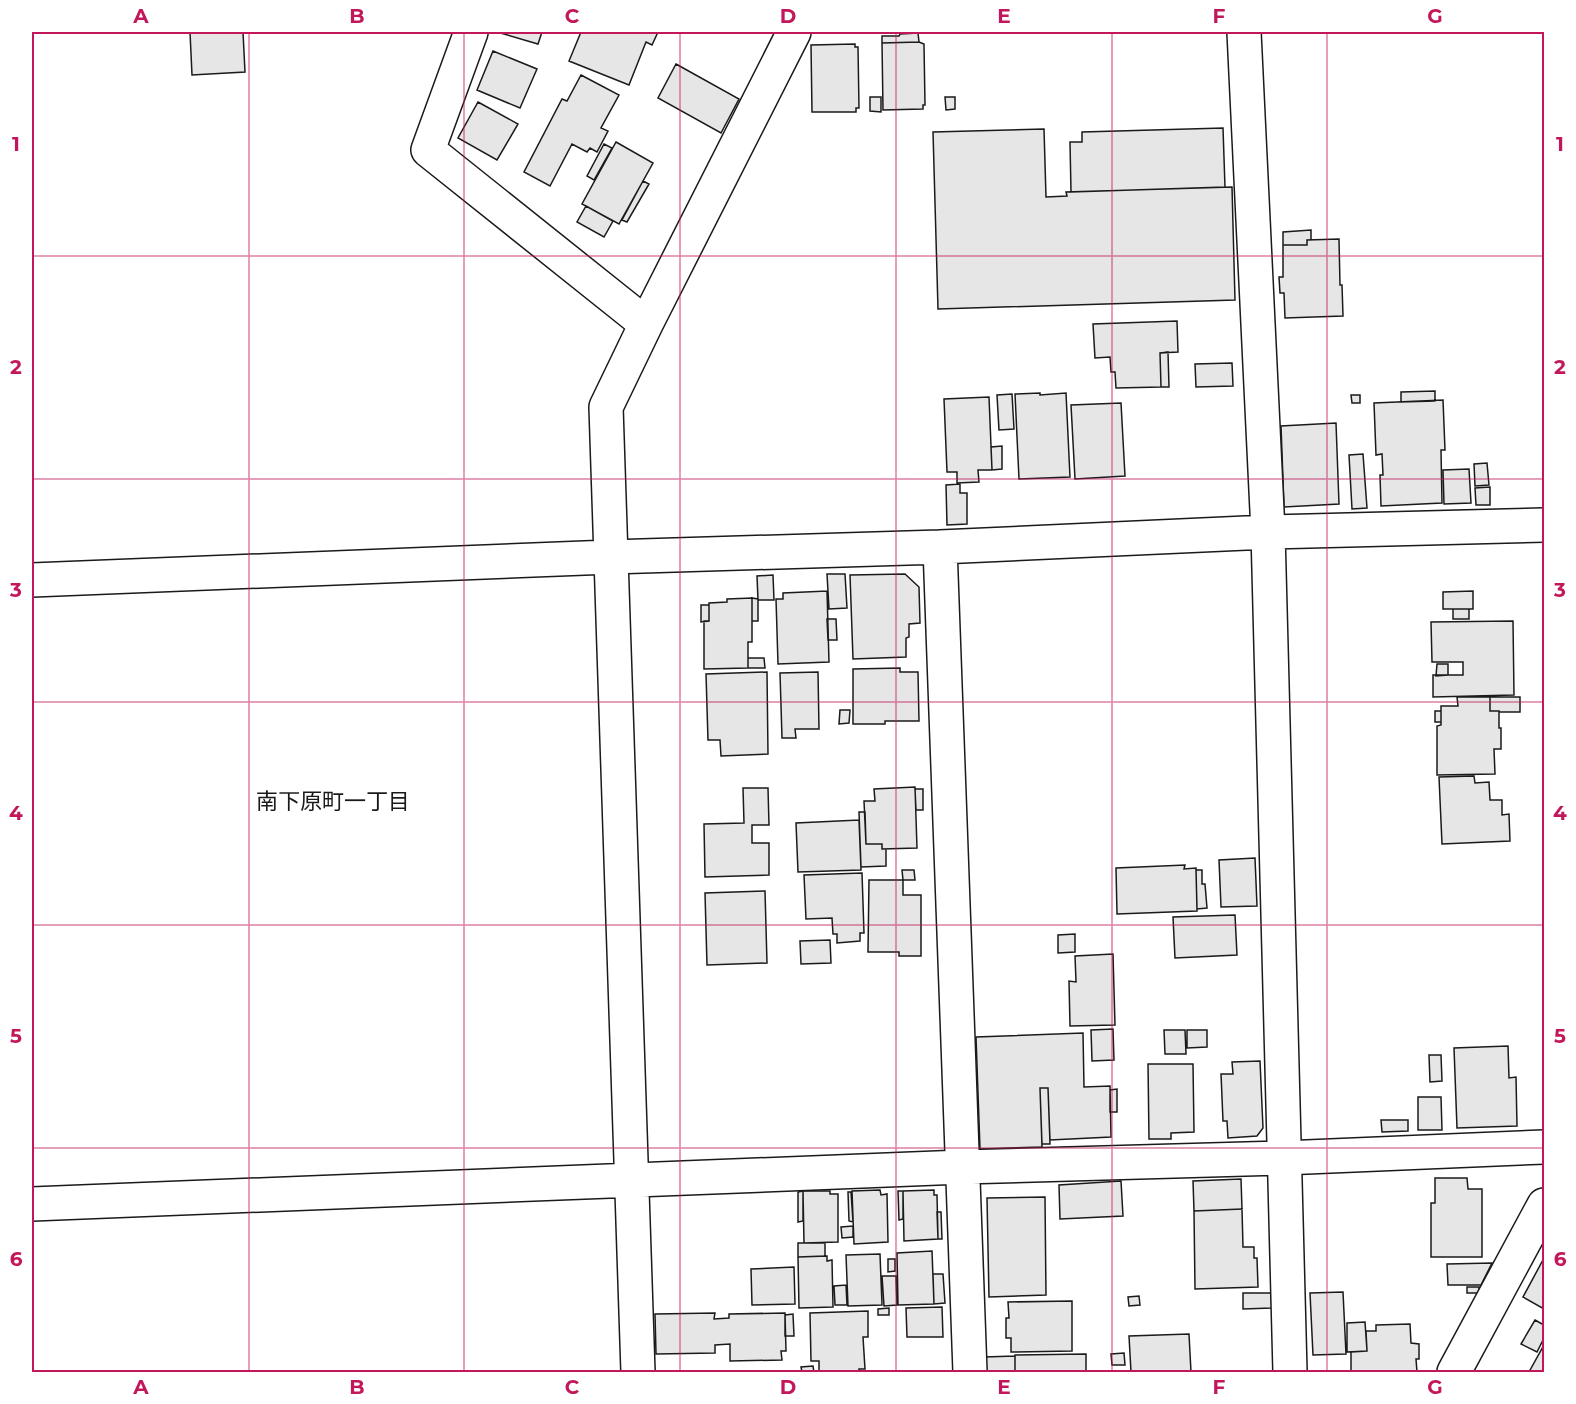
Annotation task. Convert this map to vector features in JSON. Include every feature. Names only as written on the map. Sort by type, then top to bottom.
[{"type":"street","points":[[471,32],[428,150],[646,324]]},
{"type":"street","points":[[638,1372],[606,407],[794,32]]},
{"type":"street","points":[[1244,32],[1269,532],[1290,1372]]},
{"type":"street","points":[[32,580],[610,557],[940,547],[1269,532],[1545,525]]},
{"type":"street","points":[[940,547],[970,1372]]},
{"type":"street","points":[[32,1204],[962,1167],[1283,1158],[1545,1147]]},
{"type":"street","points":[[1454,1372],[1545,1204]]},
{"type":"building","points":[[190,32],[243,32],[245,72],[192,75]]},
{"type":"building","points":[[497,32],[542,32],[538,44]]},
{"type":"building","points":[[581,32],[658,32],[652,45],[646,42],[629,85],[569,61]]},
{"type":"building","points":[[918,33],[919,42],[882,43],[882,36]]},
{"type":"building","points":[[919,42],[924,44],[925,105],[923,109],[883,110],[882,43]]},
{"type":"building","points":[[855,44],[855,47],[858,47],[859,108],[856,108],[856,112],[812,112],[811,45]]},
{"type":"building","points":[[493,51],[537,69],[520,108],[477,90]]},
{"type":"building","points":[[676,64],[739,99],[721,133],[658,98]]},
{"type":"building","points":[[581,75],[619,95],[601,128],[608,131],[597,152],[590,148],[587,152],[572,144],[550,186],[524,172],[562,99],[567,101]]},
{"type":"building","points":[[870,97],[881,97],[881,112],[870,111]]},
{"type":"building","points":[[945,97],[955,97],[955,109],[946,110]]},
{"type":"building","points":[[478,102],[518,124],[497,160],[458,138]]},
{"type":"building","points":[[1223,128],[1225,187],[1071,192],[1070,142],[1082,142],[1082,132]]},
{"type":"building","points":[[1044,129],[1046,197],[1067,196],[1066,192],[1232,187],[1235,300],[938,309],[933,132]]},
{"type":"building","points":[[616,142],[653,163],[619,224],[582,204]]},
{"type":"building","points":[[604,144],[612,148],[594,180],[587,176]]},
{"type":"building","points":[[643,181],[649,184],[627,222],[622,220]]},
{"type":"building","points":[[586,206],[613,221],[604,237],[577,222]]},
{"type":"building","points":[[1311,230],[1311,240],[1307,240],[1307,245],[1283,245],[1283,232]]},
{"type":"building","points":[[1339,239],[1343,316],[1285,318],[1284,293],[1280,293],[1279,277],[1283,277],[1283,245],[1307,245],[1307,240]]},
{"type":"building","points":[[1177,321],[1178,352],[1160,353],[1161,387],[1116,388],[1115,372],[1111,372],[1110,357],[1095,358],[1093,324]]},
{"type":"building","points":[[1168,352],[1169,387],[1161,387],[1160,353]]},
{"type":"building","points":[[1232,363],[1233,386],[1196,387],[1195,364]]},
{"type":"building","points":[[1435,391],[1435,401],[1401,402],[1401,392]]},
{"type":"building","points":[[1040,393],[1040,395],[1066,393],[1070,477],[1019,479],[1015,394]]},
{"type":"building","points":[[1012,394],[1014,429],[999,430],[997,395]]},
{"type":"building","points":[[1351,395],[1360,395],[1360,403],[1352,403]]},
{"type":"building","points":[[989,397],[992,470],[978,470],[979,482],[957,483],[957,472],[947,472],[944,399]]},
{"type":"building","points":[[1443,400],[1445,450],[1441,450],[1442,503],[1381,506],[1382,454],[1376,455],[1374,403]]},
{"type":"building","points":[[1121,403],[1125,476],[1075,479],[1071,405]]},
{"type":"building","points":[[1336,423],[1339,504],[1284,507],[1281,426]]},
{"type":"building","points":[[1002,446],[1002,469],[992,470],[991,447]]},
{"type":"building","points":[[1363,454],[1367,508],[1352,509],[1349,455]]},
{"type":"building","points":[[1487,463],[1489,485],[1475,486],[1474,464]]},
{"type":"building","points":[[1469,469],[1471,503],[1444,504],[1443,470]]},
{"type":"building","points":[[960,484],[960,493],[967,493],[967,524],[947,525],[946,485]]},
{"type":"building","points":[[1490,487],[1490,505],[1476,505],[1475,488]]},
{"type":"building","points":[[827,574],[845,574],[847,608],[829,609]]},
{"type":"building","points":[[905,574],[919,587],[920,623],[909,624],[906,657],[853,659],[850,575]]},
{"type":"building","points":[[773,575],[774,600],[758,600],[757,576]]},
{"type":"building","points":[[827,591],[829,662],[778,664],[776,599],[783,599],[783,593]]},
{"type":"building","points":[[1473,591],[1473,609],[1443,609],[1443,592]]},
{"type":"building","points":[[752,598],[758,599],[758,621],[752,621]]},
{"type":"building","points":[[752,598],[752,642],[748,642],[748,668],[704,669],[704,621],[709,621],[709,603],[727,602],[727,599]]},
{"type":"building","points":[[701,605],[709,605],[709,621],[701,622]]},
{"type":"building","points":[[1453,609],[1469,609],[1469,619],[1453,619]]},
{"type":"building","points":[[827,619],[836,619],[837,640],[828,640]]},
{"type":"building","points":[[1513,621],[1514,695],[1433,697],[1433,675],[1463,675],[1463,662],[1432,662],[1431,622]]},
{"type":"building","points":[[748,658],[764,658],[765,668],[748,668]]},
{"type":"building","points":[[1437,664],[1448,664],[1448,675],[1436,676]]},
{"type":"building","points":[[900,668],[900,672],[918,672],[919,721],[853,724],[853,669]]},
{"type":"building","points":[[767,672],[768,754],[721,756],[720,740],[708,740],[706,674]]},
{"type":"building","points":[[818,672],[819,729],[795,729],[796,738],[782,738],[780,673]]},
{"type":"building","points":[[1457,697],[1490,697],[1490,711],[1499,711],[1501,749],[1494,749],[1495,774],[1437,775],[1437,726],[1441,725],[1441,706],[1458,706]]},
{"type":"building","points":[[1490,697],[1520,697],[1520,712],[1490,711]]},
{"type":"building","points":[[840,710],[850,710],[849,723],[839,724]]},
{"type":"building","points":[[1435,711],[1441,711],[1441,722],[1435,722]]},
{"type":"building","points":[[1474,776],[1475,783],[1489,782],[1490,800],[1502,800],[1502,815],[1509,814],[1510,841],[1442,844],[1439,777]]},
{"type":"building","points":[[915,787],[917,848],[882,849],[882,844],[866,844],[864,801],[875,801],[874,789]]},
{"type":"building","points":[[743,788],[768,788],[769,825],[752,825],[752,843],[769,843],[769,875],[705,877],[704,824],[744,823]]},
{"type":"building","points":[[915,789],[923,789],[923,810],[916,810]]},
{"type":"building","points":[[859,812],[865,812],[866,844],[882,844],[882,849],[886,849],[886,866],[861,867]]},
{"type":"building","points":[[859,820],[861,870],[798,872],[796,823]]},
{"type":"building","points":[[1255,858],[1257,906],[1221,907],[1219,860]]},
{"type":"building","points":[[1185,865],[1184,869],[1196,868],[1197,911],[1117,914],[1116,868]]},
{"type":"building","points":[[902,870],[914,870],[915,880],[903,880]]},
{"type":"building","points":[[1196,870],[1202,870],[1202,884],[1205,884],[1207,908],[1197,909]]},
{"type":"building","points":[[862,873],[864,933],[860,933],[860,941],[837,943],[837,934],[833,934],[832,918],[806,919],[804,875]]},
{"type":"building","points":[[869,880],[903,880],[903,895],[921,895],[921,956],[899,956],[899,952],[868,952]]},
{"type":"building","points":[[765,891],[767,963],[707,965],[705,893]]},
{"type":"building","points":[[1235,915],[1237,955],[1175,958],[1173,917]]},
{"type":"building","points":[[1075,934],[1075,952],[1058,953],[1058,935]]},
{"type":"building","points":[[830,940],[831,963],[801,964],[800,941]]},
{"type":"building","points":[[1113,954],[1115,1025],[1070,1026],[1069,981],[1076,982],[1075,956]]},
{"type":"building","points":[[1113,1029],[1114,1060],[1092,1061],[1091,1030]]},
{"type":"building","points":[[1164,1030],[1185,1030],[1186,1054],[1165,1054]]},
{"type":"building","points":[[1187,1030],[1207,1030],[1207,1047],[1187,1048]]},
{"type":"building","points":[[1083,1033],[1084,1087],[1110,1086],[1111,1137],[1050,1140],[1048,1088],[1040,1088],[1042,1147],[980,1149],[976,1037]]},
{"type":"building","points":[[1508,1046],[1509,1078],[1516,1077],[1517,1126],[1457,1128],[1454,1048]]},
{"type":"building","points":[[1429,1055],[1441,1055],[1442,1081],[1430,1082]]},
{"type":"building","points":[[1260,1061],[1263,1128],[1257,1136],[1228,1138],[1227,1121],[1223,1121],[1221,1074],[1233,1074],[1232,1062]]},
{"type":"building","points":[[1148,1064],[1193,1064],[1194,1132],[1171,1133],[1171,1139],[1149,1139]]},
{"type":"building","points":[[1040,1088],[1048,1088],[1050,1144],[1042,1144]]},
{"type":"building","points":[[1117,1089],[1117,1112],[1110,1112],[1110,1090]]},
{"type":"building","points":[[1418,1097],[1441,1097],[1442,1130],[1418,1130]]},
{"type":"building","points":[[1381,1120],[1408,1120],[1408,1131],[1382,1132]]},
{"type":"building","points":[[1435,1178],[1467,1178],[1468,1189],[1482,1189],[1482,1257],[1431,1257],[1431,1203],[1435,1203]]},
{"type":"building","points":[[1241,1179],[1242,1209],[1194,1211],[1193,1181]]},
{"type":"building","points":[[1121,1181],[1123,1216],[1060,1219],[1059,1185]]},
{"type":"building","points":[[880,1190],[881,1195],[887,1194],[888,1242],[854,1244],[852,1191]]},
{"type":"building","points":[[934,1190],[934,1195],[937,1195],[938,1239],[904,1241],[903,1191]]},
{"type":"building","points":[[803,1191],[803,1221],[798,1222],[798,1192]]},
{"type":"building","points":[[803,1191],[830,1191],[830,1194],[838,1194],[838,1242],[804,1243]]},
{"type":"building","points":[[898,1191],[903,1191],[903,1219],[899,1220]]},
{"type":"building","points":[[848,1192],[851,1192],[853,1222],[849,1221]]},
{"type":"building","points":[[1045,1197],[1046,1295],[989,1297],[987,1198]]},
{"type":"building","points":[[1242,1209],[1243,1247],[1254,1247],[1254,1258],[1257,1258],[1258,1287],[1195,1289],[1194,1211]]},
{"type":"building","points":[[937,1212],[941,1212],[942,1239],[938,1239]]},
{"type":"building","points":[[853,1226],[853,1237],[842,1238],[841,1227]]},
{"type":"building","points":[[798,1243],[825,1243],[825,1256],[798,1257]]},
{"type":"building","points":[[932,1251],[934,1304],[898,1305],[897,1253]]},
{"type":"building","points":[[880,1254],[882,1305],[848,1306],[846,1255]]},
{"type":"building","points":[[827,1256],[827,1261],[832,1260],[833,1307],[799,1308],[798,1257]]},
{"type":"building","points":[[1544,1258],[1544,1309],[1523,1297]]},
{"type":"building","points":[[888,1259],[895,1259],[895,1271],[888,1272]]},
{"type":"building","points":[[1492,1263],[1481,1285],[1448,1285],[1447,1264]]},
{"type":"building","points":[[794,1267],[795,1304],[752,1305],[751,1269]]},
{"type":"building","points":[[933,1274],[943,1274],[945,1303],[934,1304]]},
{"type":"building","points":[[882,1276],[896,1276],[897,1305],[884,1306]]},
{"type":"building","points":[[846,1285],[847,1305],[835,1305],[834,1286]]},
{"type":"building","points":[[1467,1287],[1479,1287],[1479,1293],[1467,1293]]},
{"type":"building","points":[[1343,1292],[1346,1354],[1313,1355],[1310,1293]]},
{"type":"building","points":[[1243,1293],[1271,1293],[1272,1308],[1243,1309]]},
{"type":"building","points":[[1139,1296],[1140,1305],[1129,1306],[1128,1297]]},
{"type":"building","points":[[1072,1301],[1072,1351],[1011,1352],[1011,1338],[1006,1338],[1006,1318],[1009,1318],[1008,1302]]},
{"type":"building","points":[[942,1307],[943,1337],[907,1337],[906,1308]]},
{"type":"building","points":[[889,1308],[889,1315],[878,1315],[878,1309]]},
{"type":"building","points":[[868,1311],[868,1337],[863,1337],[865,1369],[859,1369],[859,1372],[819,1372],[819,1361],[811,1361],[810,1313]]},
{"type":"building","points":[[715,1313],[714,1319],[729,1318],[729,1314],[785,1313],[786,1351],[781,1351],[782,1360],[730,1361],[730,1344],[715,1345],[715,1353],[656,1354],[655,1314]]},
{"type":"building","points":[[793,1314],[794,1336],[785,1336],[785,1315]]},
{"type":"building","points":[[1535,1320],[1544,1325],[1544,1338],[1537,1352],[1521,1344]]},
{"type":"building","points":[[1365,1322],[1367,1351],[1347,1352],[1347,1323]]},
{"type":"building","points":[[1410,1324],[1411,1343],[1419,1344],[1419,1359],[1416,1359],[1417,1372],[1351,1372],[1351,1352],[1367,1351],[1366,1331],[1376,1331],[1376,1325]]},
{"type":"building","points":[[1189,1334],[1191,1372],[1131,1372],[1129,1336]]},
{"type":"building","points":[[1544,1345],[1544,1372],[1529,1372]]},
{"type":"building","points":[[1124,1353],[1125,1365],[1112,1365],[1111,1354]]},
{"type":"building","points":[[1086,1354],[1086,1372],[1015,1372],[1015,1355]]},
{"type":"building","points":[[1015,1356],[1015,1372],[984,1372],[984,1357]]},
{"type":"building","points":[[813,1366],[814,1372],[802,1372],[801,1367]]},
{"type":"district","name":"南下原町一丁目","points":[[333,801]]}]
